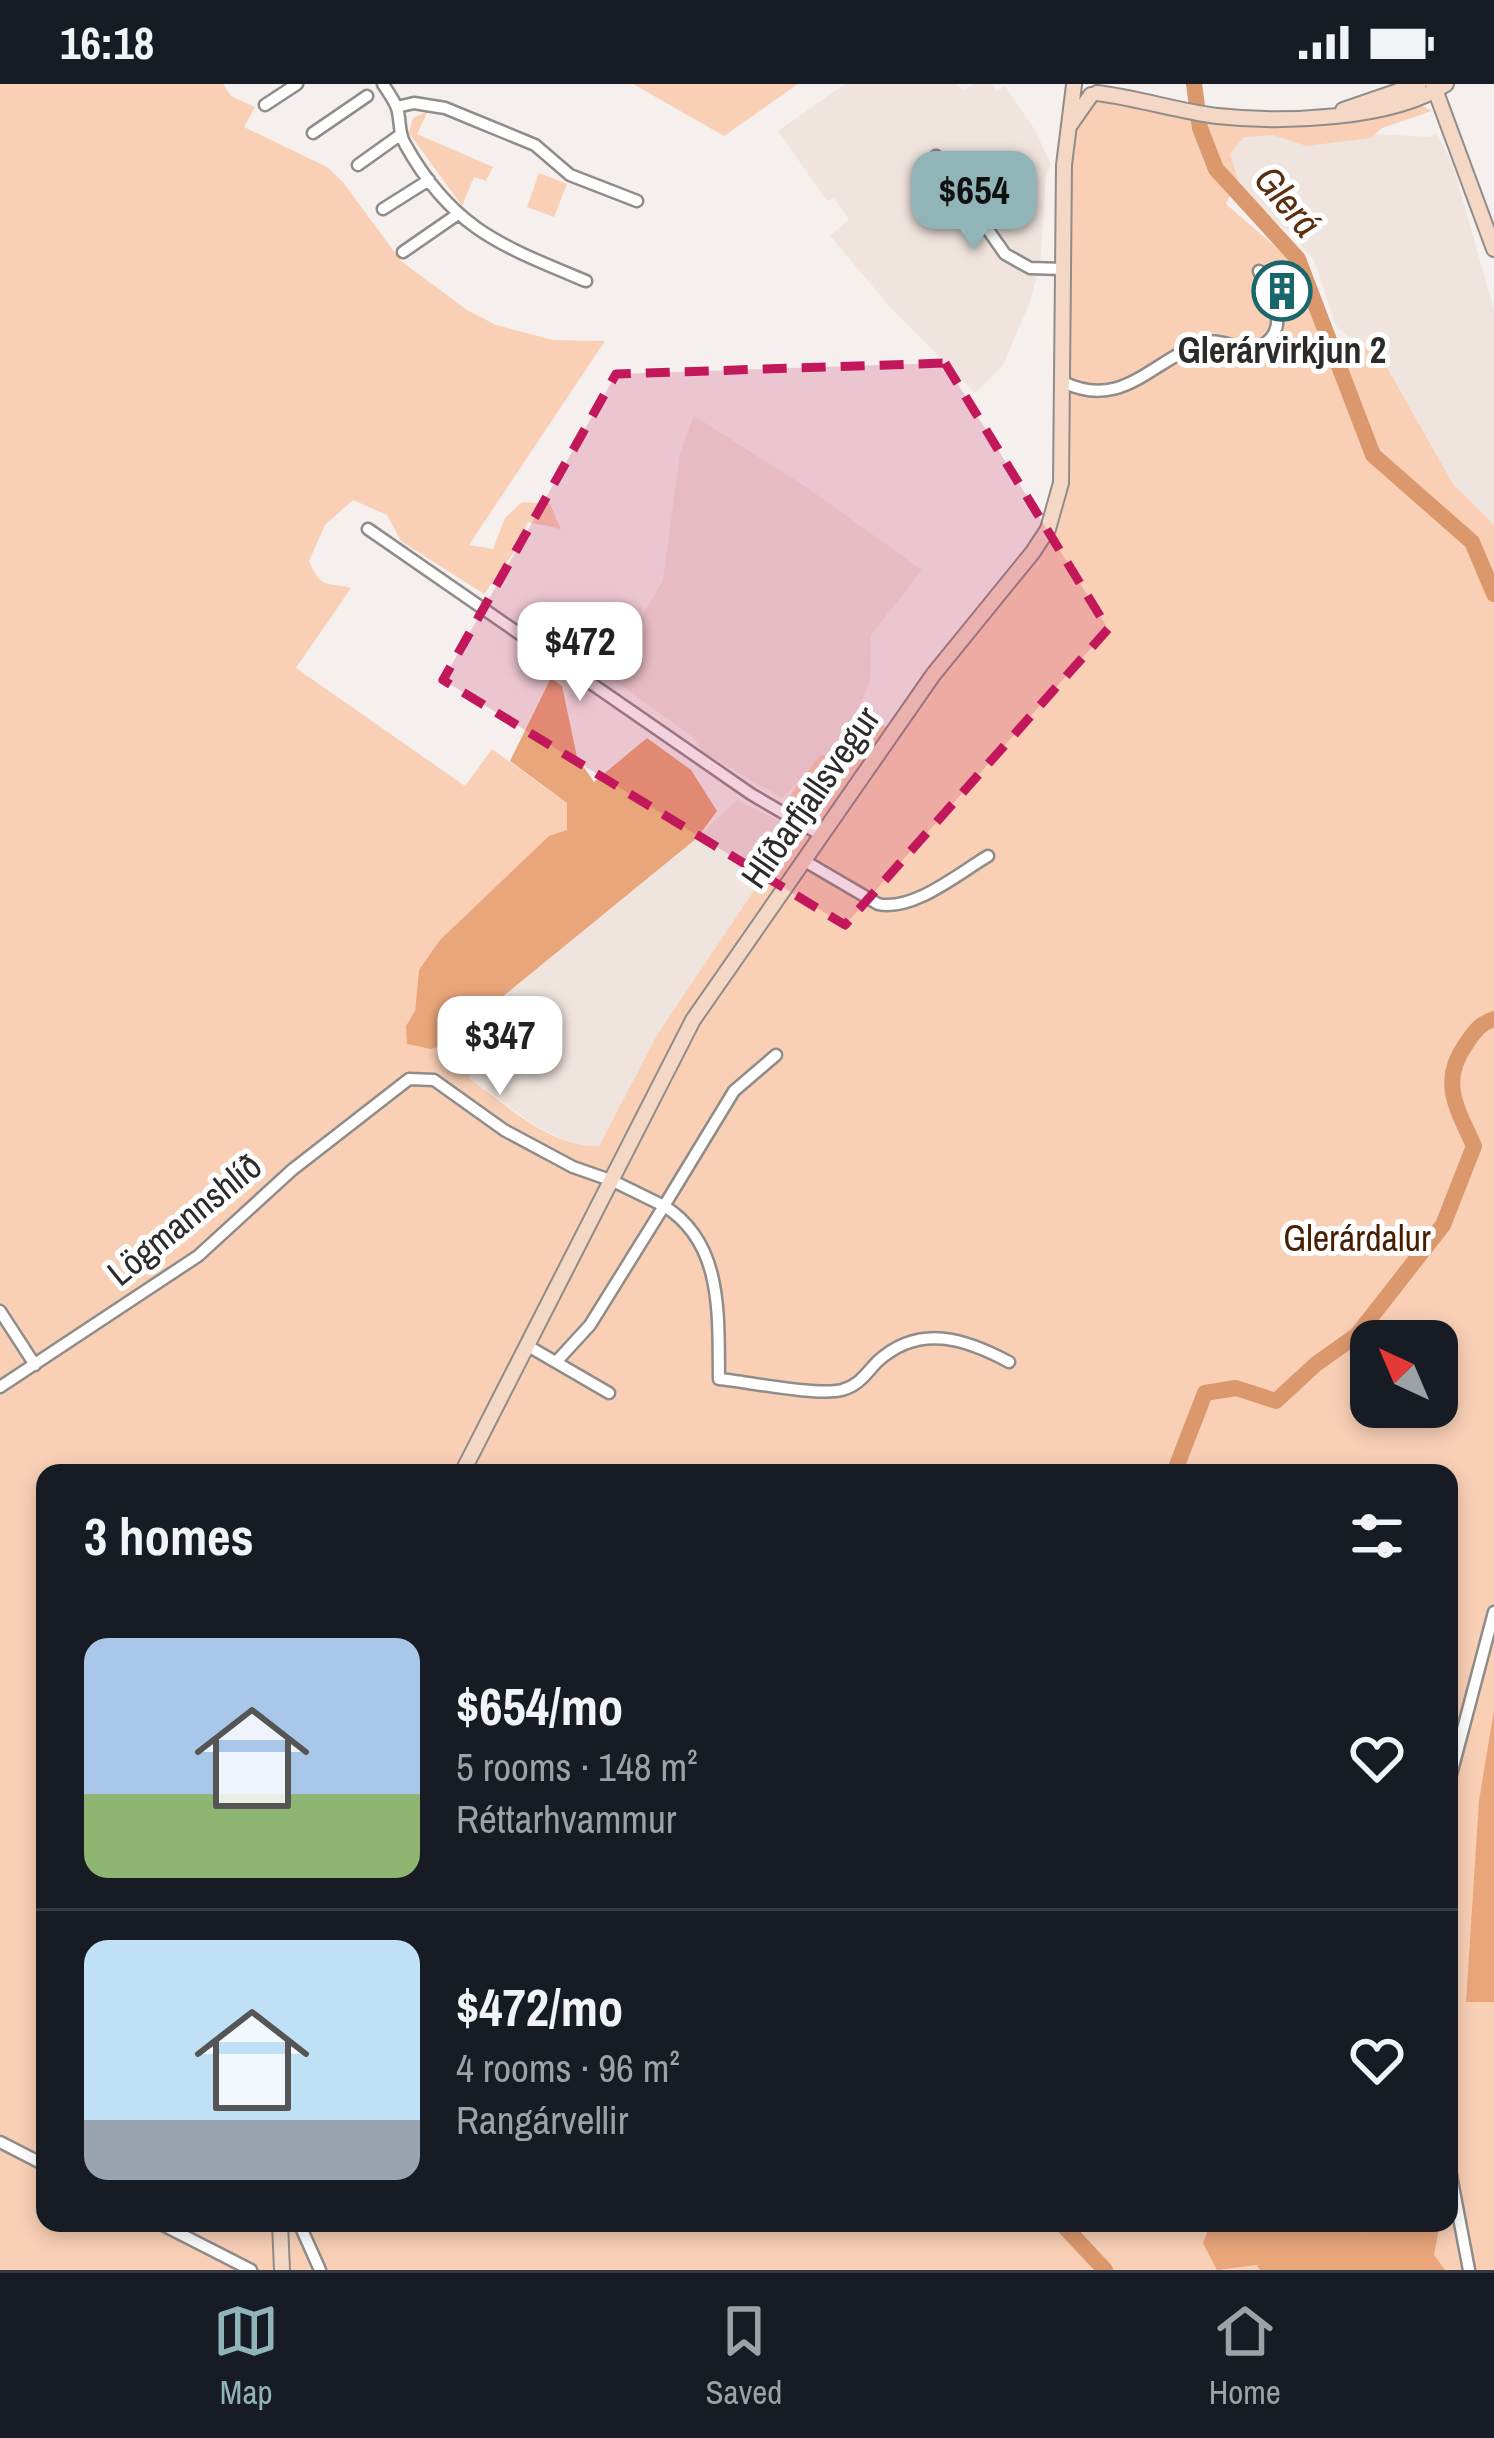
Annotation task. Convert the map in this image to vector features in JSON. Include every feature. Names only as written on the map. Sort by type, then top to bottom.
[{"type":"main road","points":[[1074,84],[1081,92],[1098,90],[1216,116],[1360,116],[1402,106],[1438,86],[1492,244]]},
{"type":"main road","name":"Hlíðarfjallsvegur","points":[[467,1464],[693,1020],[933,675],[1048,529],[1061,483],[1063,269],[1074,84]]},
{"type":"main road","points":[[1121,84],[1147,99]]},
{"type":"main road","points":[[1327,114],[1419,84]]},
{"type":"main road","points":[[1068,129],[1098,90]]},
{"type":"main road","points":[[280,2232],[281,2270]]},
{"type":"street","points":[[266,105],[297,84]]},
{"type":"street","points":[[314,133],[362,99],[357,84]]},
{"type":"street","points":[[383,84],[397,107],[400,135],[458,214],[490,240],[586,281]]},
{"type":"street","points":[[397,107],[415,103],[445,108],[535,145],[570,175],[638,201]]},
{"type":"street","points":[[358,165],[400,135]]},
{"type":"street","points":[[936,156],[1006,254],[1030,268],[1063,269]]},
{"type":"street","points":[[383,209],[429,180]]},
{"type":"street","points":[[404,252],[458,214]]},
{"type":"street","points":[[1063,382],[1103,393],[1149,374],[1206,341],[1243,349],[1261,346],[1274,334],[1278,316],[1259,271]]},
{"type":"street","points":[[368,529],[751,794],[820,836]]},
{"type":"street","points":[[803,860],[878,904],[892,906],[988,856]]},
{"type":"street","points":[[557,1361],[590,1325],[734,1091],[776,1055]]},
{"type":"street","name":"Lögmannshlíð","points":[[0,1387],[198,1256],[292,1170],[397,1086],[415,1077],[434,1080],[504,1130],[573,1167],[613,1181]]},
{"type":"street","points":[[613,1181],[684,1218],[699,1234],[718,1308],[719,1379],[839,1390],[859,1382],[892,1351],[939,1337],[969,1342],[1009,1363]]},
{"type":"street","points":[[0,1311],[35,1365]]},
{"type":"street","points":[[527,1346],[609,1393]]},
{"type":"street","points":[[1458,1748],[1494,1612]]},
{"type":"street","points":[[0,2142],[36,2160]]},
{"type":"street","points":[[1458,2212],[1469,2270]]},
{"type":"street","points":[[177,2232],[251,2270]]},
{"type":"street","points":[[302,2232],[320,2270]]},
{"type":"highlighted area","points":[[945,363],[1108,629],[845,925],[443,680],[616,374]]},
{"type":"shaded area","points":[[845,84],[957,84],[963,91],[973,84],[991,84],[997,91],[1005,86],[1035,130],[1051,165],[1046,174],[1040,265],[1030,302],[1003,365],[975,393],[891,308],[830,236],[849,219],[834,198],[827,201],[778,131]]},
{"type":"shaded area","points":[[1259,127],[1429,137],[1436,133],[1452,162],[1494,310],[1494,525],[1453,484],[1379,353],[1353,341],[1336,326],[1314,260],[1222,168],[1237,133]]},
{"type":"shaded area","points":[[694,416],[806,487],[922,570],[871,635],[870,680],[859,709],[836,745],[782,798],[703,752],[694,738],[599,669],[629,639],[663,580],[680,453]]},
{"type":"shaded area","points":[[551,678],[562,686],[577,757],[594,782],[647,738],[691,770],[717,811],[697,838],[442,1046],[431,1049],[407,1044],[406,1026],[415,1011],[419,970],[440,940],[549,836],[567,830],[567,803],[510,761]]},
{"type":"shaded area","points":[[737,800],[777,820],[787,846],[657,1035],[599,1146],[577,1147],[533,1124],[469,1077],[469,1065],[442,1046]]},
{"type":"shaded area","points":[[1494,1710],[1494,2002],[1466,2002],[1479,1801]]},
{"type":"shaded area","points":[[1207,2232],[1438,2232],[1434,2255],[1445,2270],[1260,2270],[1257,2265],[1217,2270],[1203,2243]]},
{"type":"green space","name":"Glerárdalur","points":[[0,84],[223,84],[231,96],[255,107],[244,127],[327,167],[401,261],[467,310],[496,325],[553,340],[605,341],[469,545],[493,549],[505,518],[522,502],[550,504],[561,529],[528,522],[515,551],[484,594],[401,541],[387,515],[353,500],[325,525],[309,561],[321,580],[351,588],[296,668],[465,786],[492,749],[567,803],[567,830],[419,970],[415,1011],[431,1049],[442,1046],[469,1066],[469,1078],[514,1112],[564,1140],[599,1146],[657,1035],[782,849],[785,808],[803,777],[821,755],[840,756],[868,718],[897,732],[1054,527],[1070,463],[1068,151],[1072,129],[1096,98],[1217,123],[1357,120],[1420,104],[1432,111],[1382,128],[1371,138],[1307,146],[1273,135],[1244,137],[1230,154],[1238,179],[1226,204],[1284,254],[1306,290],[1326,344],[1353,341],[1379,353],[1453,484],[1494,525],[1494,2270],[0,2270]]},
{"type":"green space","points":[[633,84],[798,84],[724,136]]},
{"type":"green space","points":[[428,111],[417,134],[493,167],[486,181],[474,177],[462,206],[409,133],[413,118]]},
{"type":"green space","points":[[539,173],[567,184],[554,217],[527,207]]},
{"type":"waterway","name":"Glerá","points":[[1194,84],[1200,128],[1216,169],[1298,259],[1373,455],[1472,542],[1494,594]]},
{"type":"waterway","name":"Glerá","points":[[1177,1464],[1205,1393],[1236,1388],[1276,1401],[1357,1335],[1443,1225],[1474,1146],[1453,1095],[1453,1071],[1475,1032],[1494,1019]]},
{"type":"waterway","name":"Glerá","points":[[1069,2232],[1105,2270]]},
{"type":"place","name":"Glerárvirkjun 2","points":[[1282,291]]}]
